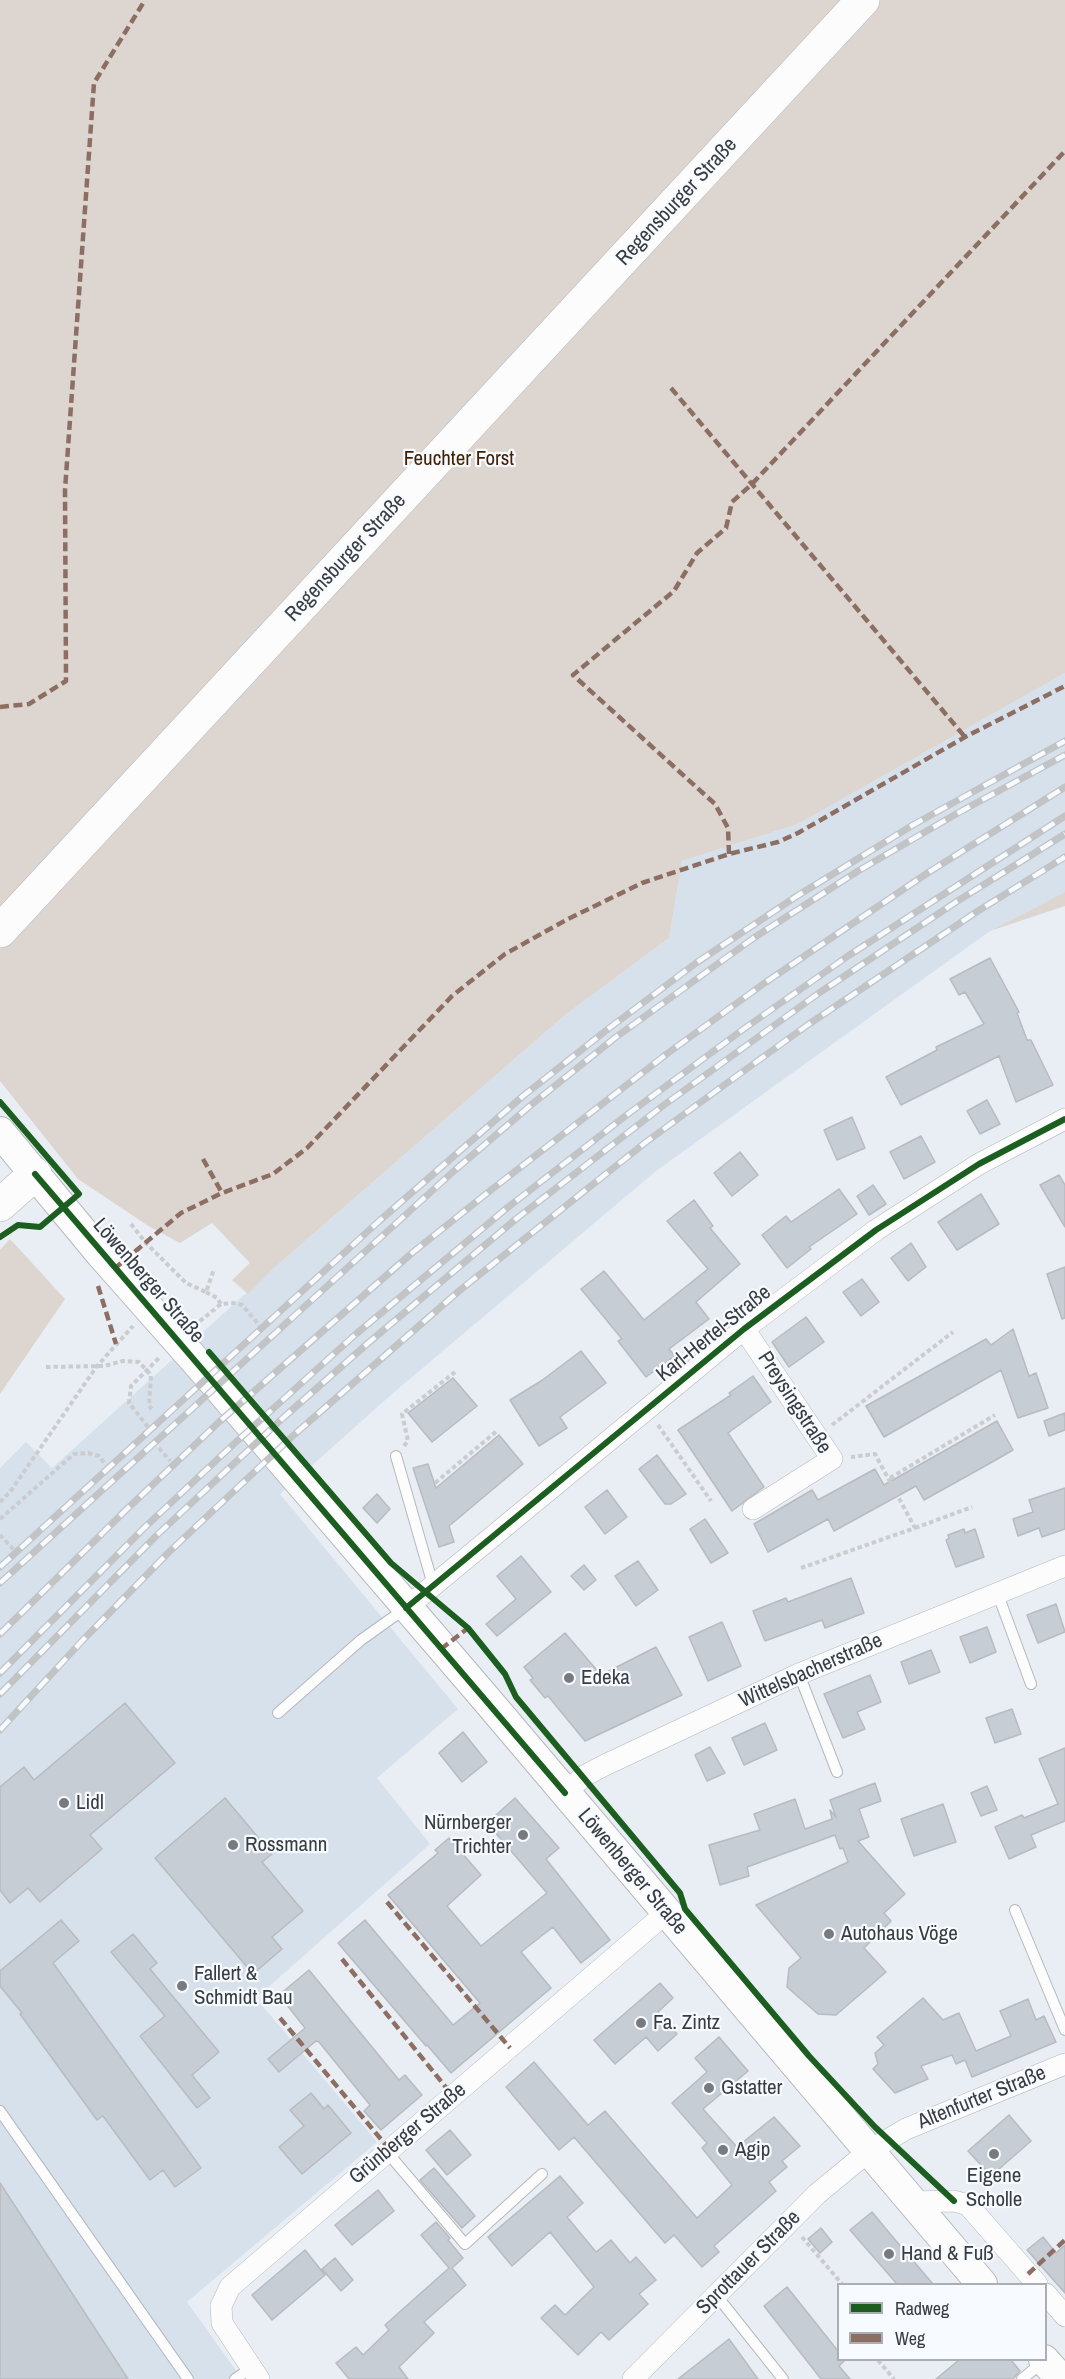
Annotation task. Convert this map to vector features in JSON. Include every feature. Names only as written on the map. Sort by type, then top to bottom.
[{"type":"main road","name":"Regensburger Straße","points":[[0,898],[833,0]]},
{"type":"main road","name":"Regensburger Straße","points":[[0,931],[863,0]]},
{"type":"main road","points":[[0,1205],[34,1174]]},
{"type":"street","name":"Karl-Hertel-Straße","points":[[406,1608],[744,1329],[876,1230],[979,1164],[1065,1119]]},
{"type":"street","name":"Löwenberger Straße","points":[[0,1132],[565,1792],[981,2283]]},
{"type":"street","name":"Preysingstraße","points":[[744,1329],[832,1459],[753,1509]]},
{"type":"street","name":"Wittelsbacherstraße","points":[[565,1792],[584,1776],[605,1765],[799,1674],[1065,1566]]},
{"type":"street","name":"Grünberger Straße","points":[[248,2375],[222,2323],[221,2306],[230,2287],[666,1913]]},
{"type":"street","name":"Altenfurter Straße","points":[[869,2151],[906,2128],[1065,2064]]},
{"type":"street","name":"Sprottauer Straße","points":[[637,2378],[838,2175],[869,2151]]},
{"type":"street","points":[[912,2202],[954,2201],[968,2205],[1037,2283]]},
{"type":"street","points":[[1047,2295],[1065,2316]]},
{"type":"street","points":[[1045,2361],[1061,2379]]},
{"type":"lane","points":[[396,1456],[433,1585]]},
{"type":"lane","points":[[997,1592],[1031,1684]]},
{"type":"lane","points":[[278,1713],[360,1641],[406,1608]]},
{"type":"lane","points":[[799,1674],[837,1772]]},
{"type":"lane","points":[[1015,1910],[1065,2030]]},
{"type":"lane","points":[[0,2111],[188,2379]]},
{"type":"lane","points":[[387,2152],[465,2244],[542,2174]]},
{"type":"lane","points":[[717,2295],[783,2379]]},
{"type":"lane","points":[[1022,2379],[1043,2361]]},
{"type":"path","points":[[131,1224],[145,1242],[186,1283],[217,1298],[221,1304]]},
{"type":"path","points":[[206,1292],[214,1269]]},
{"type":"path","points":[[201,1320],[221,1304],[236,1303],[242,1305],[260,1326]]},
{"type":"path","points":[[0,1502],[10,1492],[97,1366],[136,1322]]},
{"type":"path","points":[[818,1437],[953,1332]]},
{"type":"path","points":[[148,1427],[129,1402],[131,1386],[158,1359]]},
{"type":"path","points":[[46,1367],[97,1366],[134,1361],[151,1375],[149,1406],[152,1409]]},
{"type":"path","points":[[396,1456],[408,1441],[402,1414],[455,1372]]},
{"type":"path","points":[[647,1410],[711,1501]]},
{"type":"path","points":[[890,1478],[994,1415]]},
{"type":"path","points":[[406,1494],[435,1483],[498,1430]]},
{"type":"path","points":[[159,1448],[170,1461]]},
{"type":"path","points":[[0,1519],[74,1454],[88,1453],[99,1456],[106,1465]]},
{"type":"path","points":[[832,1459],[875,1454],[915,1528]]},
{"type":"path","points":[[801,1568],[972,1507]]},
{"type":"path","points":[[0,1535],[14,1550]]},
{"type":"path","points":[[790,2222],[841,2283]]},
{"type":"path","points":[[879,2361],[894,2379]]},
{"type":"shaded area","points":[[1065,673],[1065,892],[990,931],[656,1171],[392,1394],[280,1494],[458,1709],[377,1778],[430,1844],[256,1998],[377,2142],[187,2302],[242,2379],[0,2379],[0,1468],[26,1442],[52,1468],[274,1268],[565,1015],[669,938],[682,861],[798,824]]},
{"type":"green space","name":"Feuchter Forst","points":[[0,0],[1065,0],[1065,673],[798,824],[682,861],[669,938],[565,1015],[274,1268],[248,1294],[232,1280],[250,1263],[212,1223],[180,1243],[150,1227],[78,1179],[0,1081]]},
{"type":"green space","points":[[1065,892],[1065,906],[990,931]]},
{"type":"green space","points":[[10,1239],[65,1299],[0,1394],[0,1250]]},
{"type":"building","points":[[990,958],[1019,1012],[1017,1013],[1027,1040],[1031,1040],[1053,1085],[1016,1102],[999,1056],[901,1105],[886,1077],[937,1050],[936,1047],[984,1024],[965,992],[959,995],[950,979]]},
{"type":"building","points":[[987,1100],[1000,1124],[980,1134],[967,1111]]},
{"type":"building","points":[[852,1117],[865,1148],[837,1160],[824,1130]]},
{"type":"building","points":[[921,1136],[935,1162],[904,1179],[890,1152]]},
{"type":"building","points":[[740,1152],[758,1175],[732,1196],[714,1173]]},
{"type":"building","points":[[1059,1175],[1065,1185],[1065,1227],[1040,1185]]},
{"type":"building","points":[[873,1185],[886,1204],[869,1215],[857,1196]]},
{"type":"building","points":[[839,1189],[857,1214],[809,1247],[811,1249],[787,1268],[762,1235],[786,1216],[791,1222]]},
{"type":"building","points":[[981,1194],[999,1224],[957,1250],[938,1222]]},
{"type":"building","points":[[694,1200],[713,1226],[710,1228],[740,1264],[696,1302],[709,1319],[669,1349],[675,1356],[646,1377],[618,1341],[622,1339],[581,1289],[604,1271],[644,1320],[708,1269],[667,1221]]},
{"type":"building","points":[[911,1243],[926,1267],[908,1281],[891,1258]]},
{"type":"building","points":[[1065,1267],[1065,1318],[1062,1319],[1047,1274]]},
{"type":"building","points":[[862,1279],[879,1302],[861,1316],[843,1292]]},
{"type":"building","points":[[806,1317],[824,1342],[789,1367],[772,1342]]},
{"type":"building","points":[[1013,1329],[1029,1376],[1036,1373],[1048,1408],[1018,1418],[1001,1370],[884,1437],[866,1406],[986,1339],[991,1345]]},
{"type":"building","points":[[581,1351],[606,1383],[560,1417],[567,1428],[539,1446],[510,1400],[541,1381]]},
{"type":"building","points":[[753,1376],[771,1402],[728,1433],[764,1487],[732,1511],[678,1430],[731,1395],[729,1393]]},
{"type":"building","points":[[453,1378],[477,1406],[432,1442],[408,1413]]},
{"type":"building","points":[[1065,1413],[1065,1430],[1049,1436],[1044,1421]]},
{"type":"building","points":[[997,1421],[1013,1450],[924,1500],[916,1486],[834,1531],[828,1519],[768,1552],[754,1524],[812,1490],[818,1500],[875,1469],[884,1485]]},
{"type":"building","points":[[499,1435],[523,1464],[449,1526],[454,1542],[439,1547],[413,1468],[428,1464],[436,1488]]},
{"type":"building","points":[[657,1455],[686,1494],[671,1504],[665,1504],[639,1469]]},
{"type":"building","points":[[1065,1488],[1065,1529],[1042,1537],[1039,1528],[1018,1536],[1013,1519],[1033,1512],[1029,1500]]},
{"type":"building","points":[[607,1490],[627,1517],[605,1534],[585,1507]]},
{"type":"building","points":[[377,1494],[390,1509],[377,1523],[363,1508]]},
{"type":"building","points":[[705,1519],[728,1553],[711,1563],[690,1529]]},
{"type":"building","points":[[964,1529],[965,1533],[975,1529],[984,1557],[956,1567],[946,1540],[949,1538],[948,1535]]},
{"type":"building","points":[[521,1556],[551,1592],[497,1636],[486,1624],[516,1599],[497,1576]]},
{"type":"building","points":[[638,1561],[658,1590],[636,1606],[615,1576]]},
{"type":"building","points":[[584,1565],[596,1580],[584,1590],[571,1576]]},
{"type":"building","points":[[851,1578],[864,1613],[825,1628],[822,1620],[765,1641],[753,1611],[786,1598],[788,1602]]},
{"type":"building","points":[[1056,1604],[1065,1632],[1038,1643],[1027,1615]]},
{"type":"building","points":[[722,1622],[741,1666],[708,1681],[689,1637]]},
{"type":"building","points":[[987,1627],[996,1652],[970,1663],[960,1637]]},
{"type":"building","points":[[565,1633],[601,1675],[656,1647],[682,1695],[585,1741],[548,1696],[545,1698],[530,1680],[533,1678],[524,1667]]},
{"type":"building","points":[[931,1650],[940,1672],[909,1684],[901,1662]]},
{"type":"building","points":[[870,1675],[881,1702],[857,1712],[865,1729],[843,1738],[824,1694]]},
{"type":"building","name":"Lidl","points":[[125,1703],[175,1763],[90,1835],[102,1849],[40,1902],[28,1888],[10,1903],[0,1890],[0,1787],[24,1767],[34,1780]]},
{"type":"building","points":[[1012,1709],[1021,1734],[995,1743],[986,1718]]},
{"type":"building","points":[[765,1723],[777,1750],[744,1765],[732,1738]]},
{"type":"building","points":[[463,1732],[487,1762],[462,1782],[439,1753]]},
{"type":"building","points":[[710,1747],[725,1773],[707,1781],[695,1755]]},
{"type":"building","points":[[1065,1748],[1065,1821],[1031,1835],[1036,1847],[1009,1859],[995,1827],[1022,1815],[1024,1818],[1058,1804],[1039,1759]]},
{"type":"building","name":"Autohaus Vöge","points":[[875,1783],[881,1801],[859,1809],[869,1837],[858,1841],[905,1894],[884,1913],[891,1921],[864,1948],[886,1972],[836,2015],[818,2014],[787,1987],[789,1968],[801,1958],[756,1905],[848,1862],[835,1835],[747,1867],[749,1876],[720,1885],[709,1845],[760,1830],[754,1814],[795,1799],[805,1829],[832,1819],[830,1810],[836,1817],[830,1800]]},
{"type":"building","points":[[987,1786],[997,1810],[981,1816],[971,1793]]},
{"type":"building","points":[[225,1798],[272,1854],[262,1862],[303,1911],[272,1937],[282,1949],[253,1974],[155,1858]]},
{"type":"building","points":[[515,1798],[559,1848],[546,1859],[610,1940],[581,1963],[553,1927],[521,1952],[551,1988],[451,2073],[338,1943],[365,1920],[453,2025],[480,2003],[388,1895],[438,1853],[435,1850],[449,1838],[481,1875],[447,1906],[481,1946],[547,1893],[487,1823]]},
{"type":"building","points":[[943,1804],[956,1842],[914,1856],[901,1819]]},
{"type":"building","points":[[61,1920],[79,1941],[53,1963],[201,2168],[175,2187],[163,2170],[150,2180],[103,2116],[97,2120],[20,2014],[22,2013],[0,1986],[0,1971]]},
{"type":"building","points":[[133,1934],[157,1963],[150,1969],[219,2052],[192,2075],[210,2098],[197,2108],[140,2036],[165,2016],[111,1952]]},
{"type":"building","points":[[309,1970],[399,2080],[405,2075],[422,2095],[381,2130],[364,2111],[370,2105],[319,2042],[316,2041],[279,2072],[268,2059],[305,2028],[279,1995]]},
{"type":"building","name":"Fa. Zintz","points":[[660,1983],[673,1998],[658,2012],[677,2034],[658,2051],[646,2037],[615,2064],[594,2040]]},
{"type":"building","points":[[923,1998],[943,2020],[959,2013],[976,2051],[1011,2036],[1000,2011],[1028,1999],[1036,2020],[1044,2016],[1056,2042],[972,2077],[965,2060],[956,2064],[952,2055],[921,2066],[928,2079],[895,2093],[873,2069],[878,2064],[875,2053],[884,2045],[877,2037]]},
{"type":"building","points":[[719,2037],[748,2071],[703,2109],[737,2147],[774,2117],[800,2146],[782,2161],[787,2167],[769,2182],[776,2191],[714,2246],[719,2252],[702,2267],[674,2235],[665,2243],[574,2137],[559,2150],[506,2087],[534,2062],[588,2125],[605,2111],[697,2218],[732,2185],[702,2148],[707,2143],[672,2103],[707,2072],[695,2058]]},
{"type":"building","points":[[311,2093],[324,2109],[328,2105],[351,2133],[302,2174],[279,2147],[304,2126],[290,2110]]},
{"type":"building","name":"Eigene Scholle","points":[[1009,2115],[1031,2141],[991,2176],[968,2151]]},
{"type":"building","points":[[450,2130],[471,2155],[447,2175],[426,2150]]},
{"type":"building","points":[[434,2168],[475,2216],[462,2228],[420,2180]]},
{"type":"building","points":[[560,2176],[583,2203],[567,2217],[596,2252],[611,2240],[630,2263],[636,2257],[656,2280],[639,2294],[648,2304],[609,2340],[601,2332],[578,2355],[541,2318],[555,2305],[565,2315],[594,2287],[550,2232],[512,2266],[488,2237]]},
{"type":"building","points":[[0,2183],[128,2379],[0,2379]]},
{"type":"building","points":[[378,2190],[394,2211],[352,2245],[335,2225]]},
{"type":"building","points":[[872,2212],[932,2283],[896,2283],[850,2230]]},
{"type":"building","points":[[436,2222],[463,2258],[452,2268],[466,2285],[424,2322],[434,2333],[399,2367],[408,2379],[349,2379],[336,2363],[356,2347],[363,2355],[389,2330],[385,2325],[449,2268],[421,2235]]},
{"type":"building","points":[[821,2228],[832,2242],[820,2253],[808,2239]]},
{"type":"building","points":[[1043,2237],[1056,2253],[1065,2245],[1065,2293],[1027,2250]]},
{"type":"building","points":[[305,2250],[325,2275],[272,2320],[252,2295]]},
{"type":"building","points":[[335,2258],[353,2280],[341,2291],[322,2269]]},
{"type":"building","points":[[787,2287],[837,2350],[837,2361],[844,2361],[839,2366],[850,2379],[821,2379],[764,2306]]},
{"type":"building","points":[[729,2339],[758,2379],[678,2379]]},
{"type":"building","points":[[958,2361],[1012,2361],[1020,2371],[1013,2379],[936,2379]]},
{"type":"railway","points":[[0,1567],[378,1222],[523,1096],[608,1029],[696,963],[797,896],[913,825],[1065,741]]},
{"type":"railway","points":[[0,1583],[455,1170],[616,1037],[755,937],[858,871],[956,814],[1065,755]]},
{"type":"railway","points":[[0,1634],[219,1422],[412,1253],[491,1190],[668,1053],[766,982],[929,872],[1065,787]]},
{"type":"railway","points":[[0,1673],[144,1528],[236,1442],[356,1334],[507,1208],[628,1114],[745,1028],[848,956],[1065,816]]},
{"type":"railway","points":[[0,1694],[157,1535],[283,1418],[516,1219],[664,1105],[819,993],[956,902],[1065,834]]},
{"type":"railway","points":[[0,1730],[82,1641],[169,1552],[296,1433],[459,1291],[646,1142],[809,1024],[978,911],[1065,857]]},
{"type":"marked path","points":[[0,707],[29,704],[66,681],[65,490],[94,83],[145,0]]},
{"type":"marked path","points":[[729,854],[728,828],[715,804],[573,675],[674,591],[697,553],[726,528],[732,502],[751,485],[1065,151]]},
{"type":"marked path","points":[[671,388],[965,737]]},
{"type":"marked path","points":[[114,1269],[181,1213],[222,1193],[273,1174],[307,1148],[452,996],[505,954],[568,919],[642,883],[729,854],[778,842],[798,833],[965,737],[1065,686]]},
{"type":"marked path","points":[[203,1159],[222,1193]]},
{"type":"marked path","points":[[98,1286],[116,1344]]},
{"type":"marked path","points":[[441,1649],[468,1628]]},
{"type":"marked path","points":[[387,1902],[510,2048]]},
{"type":"marked path","points":[[342,1959],[453,2096]]},
{"type":"marked path","points":[[280,2018],[390,2150]]},
{"type":"marked path","points":[[1028,2274],[1065,2240]]},
{"type":"cycle path","points":[[0,1102],[79,1194],[40,1227],[18,1225],[0,1237]]},
{"type":"cycle path","points":[[406,1608],[744,1329],[876,1230],[979,1164],[1065,1119]]},
{"type":"cycle path","points":[[35,1174],[565,1793]]},
{"type":"cycle path","points":[[209,1352],[391,1563],[468,1628],[505,1674],[516,1697],[680,1893],[685,1909],[809,2056],[875,2127],[954,2201]]},
{"type":"place","name":"Edeka","points":[[569,1678]]},
{"type":"place","name":"Lidl","points":[[64,1803]]},
{"type":"place","name":"Nürnberger Trichter","points":[[523,1835]]},
{"type":"place","name":"Rossmann","points":[[233,1845]]},
{"type":"place","name":"Autohaus Vöge","points":[[829,1934]]},
{"type":"place","name":"Fallert & Schmidt Bau","points":[[182,1986]]},
{"type":"place","name":"Fa. Zintz","points":[[641,2023]]},
{"type":"place","name":"Gstatter","points":[[709,2088]]},
{"type":"place","name":"Agip","points":[[723,2150]]},
{"type":"place","name":"Eigene Scholle","points":[[994,2154]]},
{"type":"place","name":"Hand & Fuß","points":[[889,2254]]}]
